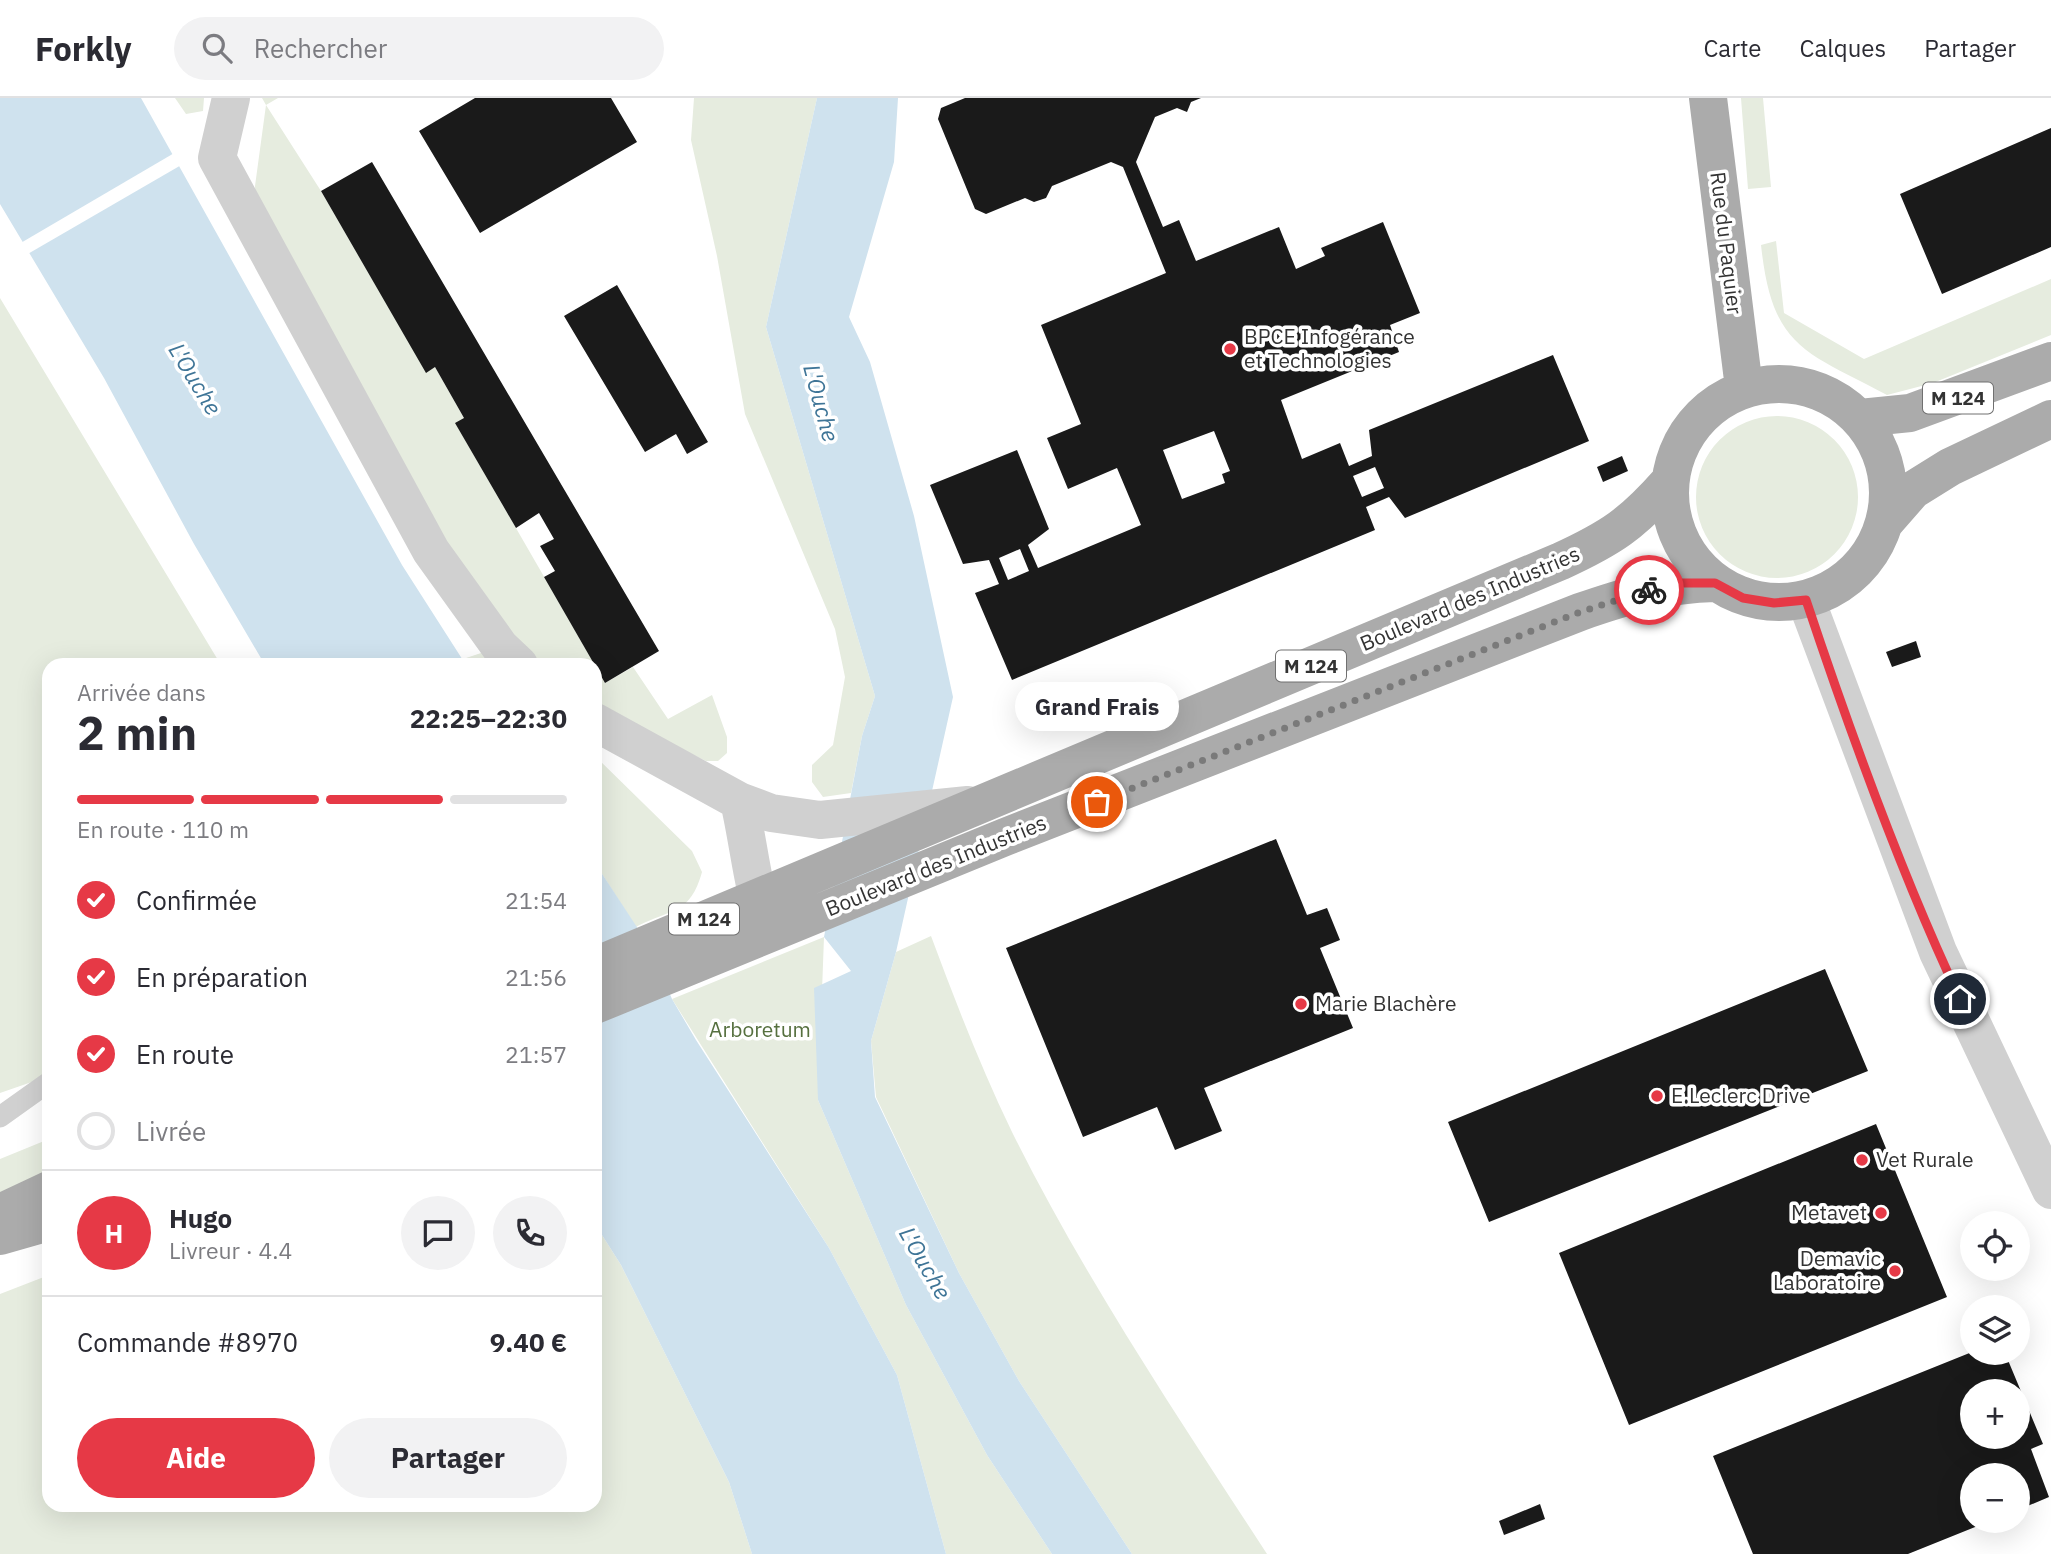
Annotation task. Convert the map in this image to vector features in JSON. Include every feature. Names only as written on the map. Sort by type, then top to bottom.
[{"type":"main road","name":"Rue du Paquier","points":[[1708,98],[1744,388]]},
{"type":"main road","name":"M 124","points":[[1860,418],[1910,413],[1967,395],[2051,361]]},
{"type":"main road","points":[[1775,383],[1807,387],[1835,399],[1860,418],[1876,441],[1886,467],[1889,495],[1885,522],[1875,547],[1846,581],[1806,600],[1764,601],[1743,598],[1715,583],[1683,548],[1671,516],[1669,482],[1677,452],[1692,424],[1716,402],[1744,388],[1775,383]]},
{"type":"main road","name":"M 124","points":[[1885,522],[1913,490],[1950,467],[2051,419]]},
{"type":"main road","name":"Boulevard des Industries","points":[[602,1000],[755,896],[1561,561],[1609,538],[1639,517],[1669,482]]},
{"type":"main road","name":"Boulevard des Industries","points":[[602,964],[662,958],[769,934],[1591,608],[1634,593],[1678,583],[1715,583]]},
{"type":"main road","points":[[0,1213],[42,1193]]},
{"type":"main road","points":[[0,1237],[42,1224]]},
{"type":"street","points":[[231,98],[217,158],[431,551],[500,647],[512,658]]},
{"type":"street","points":[[1806,600],[1938,952],[2051,1190]]},
{"type":"street","points":[[602,726],[739,801],[771,813],[820,820],[979,804]]},
{"type":"street","points":[[739,801],[750,847],[755,896],[769,934]]},
{"type":"lane","points":[[0,1116],[42,1087]]},
{"type":"green space","points":[[175,98],[204,98],[203,111],[186,114]]},
{"type":"green space","points":[[262,98],[278,98],[266,105]]},
{"type":"green space","points":[[694,98],[817,98],[766,327],[875,696],[862,736],[851,793],[823,797],[812,782],[812,765],[833,745],[845,677],[835,629],[745,414],[717,256],[691,140]]},
{"type":"green space","points":[[1741,98],[1763,98],[1771,187],[1748,189]]},
{"type":"green space","points":[[266,105],[321,191],[426,372],[435,367],[464,418],[456,424],[591,658],[536,658],[461,579],[256,214],[255,186]]},
{"type":"green space","points":[[1776,241],[1784,313],[1864,359],[2051,279],[2051,335],[1933,383],[1887,395],[1814,355],[1797,342],[1784,326],[1774,306],[1766,279],[1761,245]]},
{"type":"green space","points":[[0,298],[217,658],[42,658],[42,1078],[0,1093]]},
{"type":"green space","points":[[1777,416],[1808,422],[1822,429],[1834,440],[1845,452],[1852,466],[1858,497],[1852,528],[1845,542],[1834,554],[1822,565],[1808,572],[1777,578],[1746,572],[1732,565],[1720,554],[1709,542],[1702,528],[1696,497],[1702,466],[1709,452],[1720,440],[1732,429],[1746,422]]},
{"type":"green space","points":[[484,652],[491,658],[466,658]]},
{"type":"green space","points":[[633,667],[668,719],[712,695],[727,737],[727,753],[718,761],[706,761],[602,710],[602,678],[605,683]]},
{"type":"green space","points":[[602,763],[692,851],[702,872],[692,896],[685,903],[670,913],[636,927],[602,874]]},
{"type":"green space","points":[[931,936],[990,1084],[1040,1187],[1101,1294],[1267,1554],[1132,1554],[1019,1381],[959,1273],[876,1097],[871,1041],[896,952]]},
{"type":"green space","name":"Arboretum","points":[[824,937],[818,1100],[906,1305],[987,1455],[1052,1554],[946,1554],[897,1375],[829,1248],[672,999]]},
{"type":"green space","points":[[42,1142],[42,1177],[0,1194],[0,1159]]},
{"type":"green space","points":[[602,1235],[621,1265],[729,1482],[752,1554],[0,1554],[0,1294],[42,1278],[42,1512],[602,1512]]},
{"type":"water","name":"L'Ouche","points":[[0,98],[141,98],[402,565],[462,658],[261,658],[194,544],[104,378],[0,204]]},
{"type":"water","name":"L'Ouche","points":[[817,98],[898,98],[894,162],[849,317],[870,362],[914,516],[953,697],[896,952],[871,1041],[875,1097],[959,1273],[1019,1381],[1132,1554],[1052,1554],[987,1455],[906,1305],[818,1100],[814,988],[851,971],[824,937],[862,736],[875,696],[766,327]]},
{"type":"water","points":[[602,874],[648,944],[672,999],[696,1040],[829,1248],[897,1375],[946,1554],[752,1554],[729,1482],[621,1265],[602,1235]]},
{"type":"pier","points":[[176,152],[183,164],[26,255],[19,244]]},
{"type":"building","points":[[475,98],[611,98],[637,142],[480,233],[419,131]]},
{"type":"building","points":[[965,98],[1201,98],[1191,102],[1187,112],[1177,108],[1155,117],[1136,162],[1163,227],[1179,220],[1196,261],[1279,227],[1296,269],[1325,256],[1321,248],[1383,222],[1420,313],[1390,325],[1399,352],[1281,400],[1302,459],[1340,443],[1349,466],[1372,456],[1369,430],[1553,355],[1589,441],[1405,518],[1389,497],[1366,507],[1375,530],[1012,680],[975,593],[999,584],[989,560],[963,564],[930,485],[1017,450],[1049,529],[1028,545],[1038,568],[1141,525],[1117,468],[1068,489],[1047,438],[1081,424],[1041,325],[1166,273],[1123,167],[1111,162],[1052,186],[1046,198],[1034,202],[1025,198],[986,214],[975,209],[938,119],[941,108]],"holes":[[[1214,431],[1230,471],[1222,474],[1225,483],[1182,499],[1163,450]],[[1375,467],[1384,488],[1362,497],[1353,476]],[[1020,549],[1029,571],[1008,580],[999,558]]]},
{"type":"building","points":[[2051,128],[2051,247],[1942,294],[1900,194]]},
{"type":"building","points":[[372,162],[659,651],[605,683],[602,678],[602,658],[591,658],[544,577],[555,571],[540,546],[554,539],[539,513],[516,528],[455,423],[464,418],[435,367],[426,373],[321,191]]},
{"type":"building","points":[[617,285],[708,442],[687,454],[676,434],[645,452],[564,316]]},
{"type":"building","points":[[1622,456],[1628,471],[1603,482],[1597,467]]},
{"type":"building","points":[[1916,641],[1921,657],[1892,667],[1886,652]]},
{"type":"building","points":[[1276,839],[1307,915],[1327,908],[1340,940],[1320,948],[1353,1028],[1204,1088],[1222,1131],[1175,1150],[1157,1107],[1083,1137],[1006,948]]},
{"type":"building","name":"E.Leclerc Drive","points":[[1825,969],[1868,1071],[1489,1222],[1448,1122]]},
{"type":"building","points":[[1876,1124],[1947,1297],[1629,1425],[1559,1253]]},
{"type":"building","points":[[1960,1357],[1960,1365],[2010,1365],[2016,1379],[1960,1379],[1960,1449],[2030,1449],[2030,1413],[2043,1444],[2031,1449],[2049,1497],[2030,1505],[2030,1463],[1960,1463],[1960,1533],[1908,1554],[1753,1554],[1713,1456]]},
{"type":"building","points":[[1540,1504],[1545,1519],[1504,1535],[1499,1521]]},
{"type":"way so far","points":[[1097,802],[1580,612],[1649,590]]},
{"type":"place","name":"BPCE Infogérance et Technologies","points":[[1230,349]]},
{"type":"place","name":"Grand Frais","points":[[1097,802]]},
{"type":"place","name":"Marie Blachère","points":[[1301,1004]]},
{"type":"place","name":"E.Leclerc Drive","points":[[1657,1096]]},
{"type":"place","name":"Vet Rurale","points":[[1862,1160]]},
{"type":"place","name":"Metavet","points":[[1881,1213]]},
{"type":"place","name":"Demavic Laboratoire","points":[[1895,1271]]},
{"type":"route","points":[[1649,590],[1678,583],[1715,583],[1743,598],[1774,603],[1806,600],[1858,747],[1938,952],[1960,999]]}]
